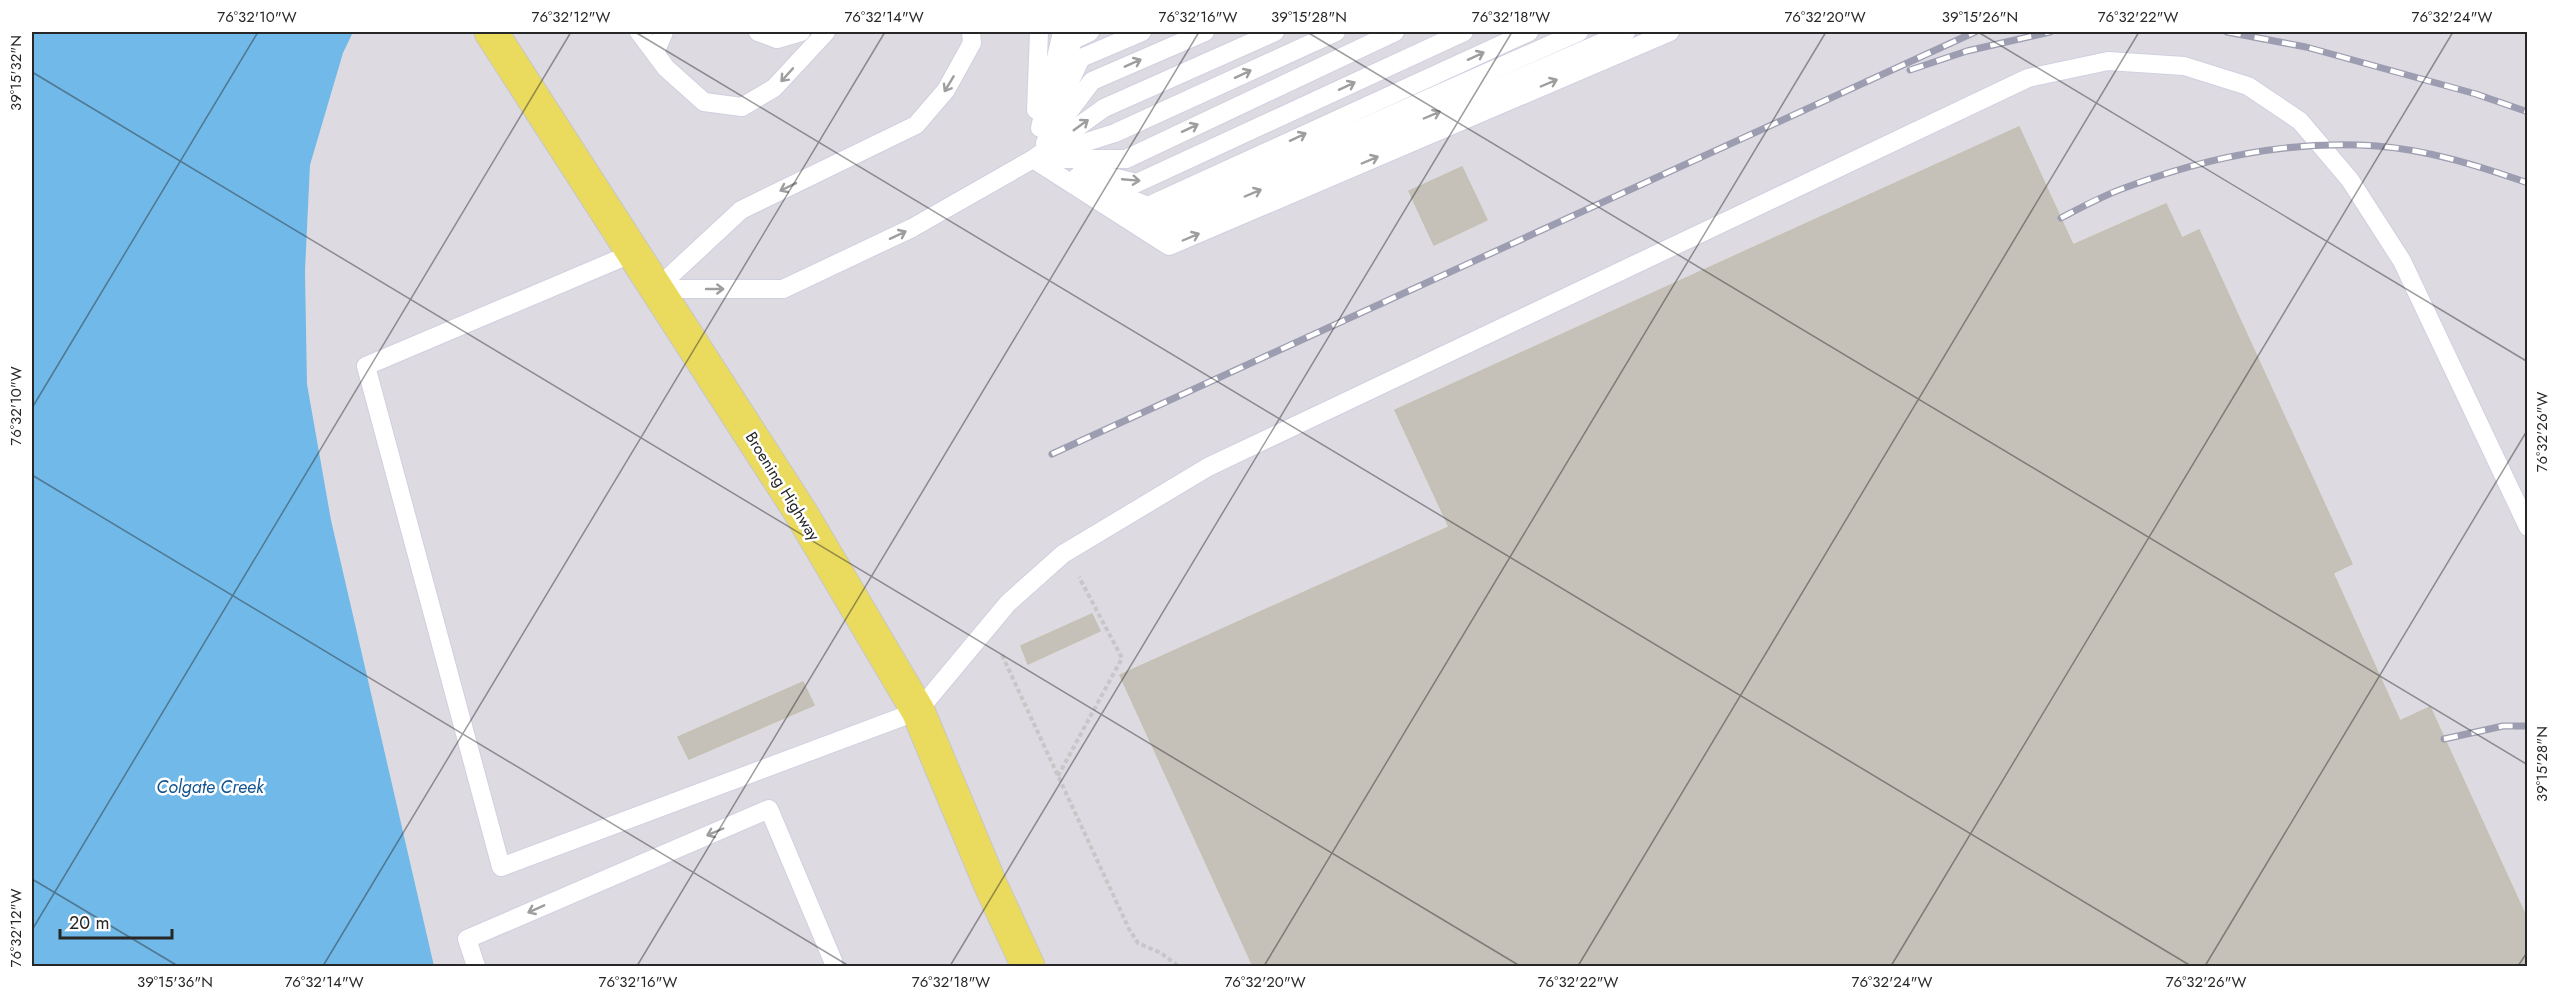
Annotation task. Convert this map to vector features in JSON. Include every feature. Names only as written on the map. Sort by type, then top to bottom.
[{"type":"main road","name":"Broening Highway","points":[[491,32],[801,513],[918,711],[991,886],[1028,966]]},
{"type":"lane","points":[[639,32],[666,68],[704,102],[742,107],[774,88],[826,32]]},
{"type":"lane","points":[[655,52],[664,32]]},
{"type":"lane","points":[[758,32],[777,39],[801,32]]},
{"type":"lane","points":[[1033,159],[1039,32]]},
{"type":"lane","points":[[1033,159],[1052,32]]},
{"type":"lane","points":[[1033,159],[1062,32]]},
{"type":"lane","points":[[1033,159],[1073,39],[1090,32]]},
{"type":"lane","points":[[1033,159],[1081,58],[1142,32]]},
{"type":"lane","points":[[1033,159],[1092,81],[1205,32]]},
{"type":"lane","points":[[656,289],[783,289],[912,228],[1033,159],[1104,108],[1275,32]]},
{"type":"lane","points":[[1033,159],[1115,133],[1336,32]]},
{"type":"lane","points":[[1033,159],[1126,159],[1395,32]]},
{"type":"lane","points":[[1033,159],[1137,183],[1464,32]]},
{"type":"lane","points":[[1033,159],[1148,206],[1529,32]]},
{"type":"lane","points":[[1033,159],[1154,220],[1579,32]]},
{"type":"lane","points":[[1033,159],[1160,233],[1626,32]]},
{"type":"lane","points":[[1033,159],[1169,246],[1670,32]]},
{"type":"lane","points":[[656,289],[741,210],[916,125],[946,90],[973,35]]},
{"type":"lane","points":[[633,253],[366,366],[501,867],[918,711],[1008,603],[1066,552],[1209,467],[2028,78],[2108,61],[2184,66],[2248,86],[2300,122],[2350,180],[2402,261],[2528,527]]},
{"type":"lane","points":[[476,966],[467,939],[769,809],[830,965]]},
{"type":"path","points":[[1058,776],[1122,658],[1066,552]]},
{"type":"path","points":[[988,627],[1129,929],[1138,944],[1161,953],[1178,966]]},
{"type":"shaded area","points":[[353,32],[2527,32],[2527,966],[434,966],[331,520],[307,384],[305,271],[310,165],[343,53]]},
{"type":"water","name":"Colgate Creek","points":[[32,32],[353,32],[343,53],[310,165],[305,271],[307,384],[331,520],[434,966],[32,966]]},
{"type":"building","points":[[2019,127],[2073,245],[2166,204],[2182,238],[2199,230],[2352,564],[2333,573],[2400,721],[2430,707],[2528,921],[2528,966],[1253,966],[1120,675],[1449,527],[1395,410]]},
{"type":"building","points":[[1462,167],[1487,220],[1434,245],[1409,191]]},
{"type":"building","points":[[1092,614],[1100,631],[1028,664],[1021,646]]},
{"type":"building","points":[[803,682],[814,705],[689,759],[678,737]]},
{"type":"railway","points":[[1052,454],[1975,32]]},
{"type":"railway","points":[[1910,70],[1967,51],[2050,32]]},
{"type":"railway","points":[[2227,32],[2306,47],[2476,94],[2528,112]]},
{"type":"railway","points":[[2061,218],[2118,190],[2157,176],[2219,159],[2282,148],[2345,145],[2396,148],[2435,155],[2528,183]]},
{"type":"railway","points":[[2444,739],[2503,726],[2528,726]]}]
